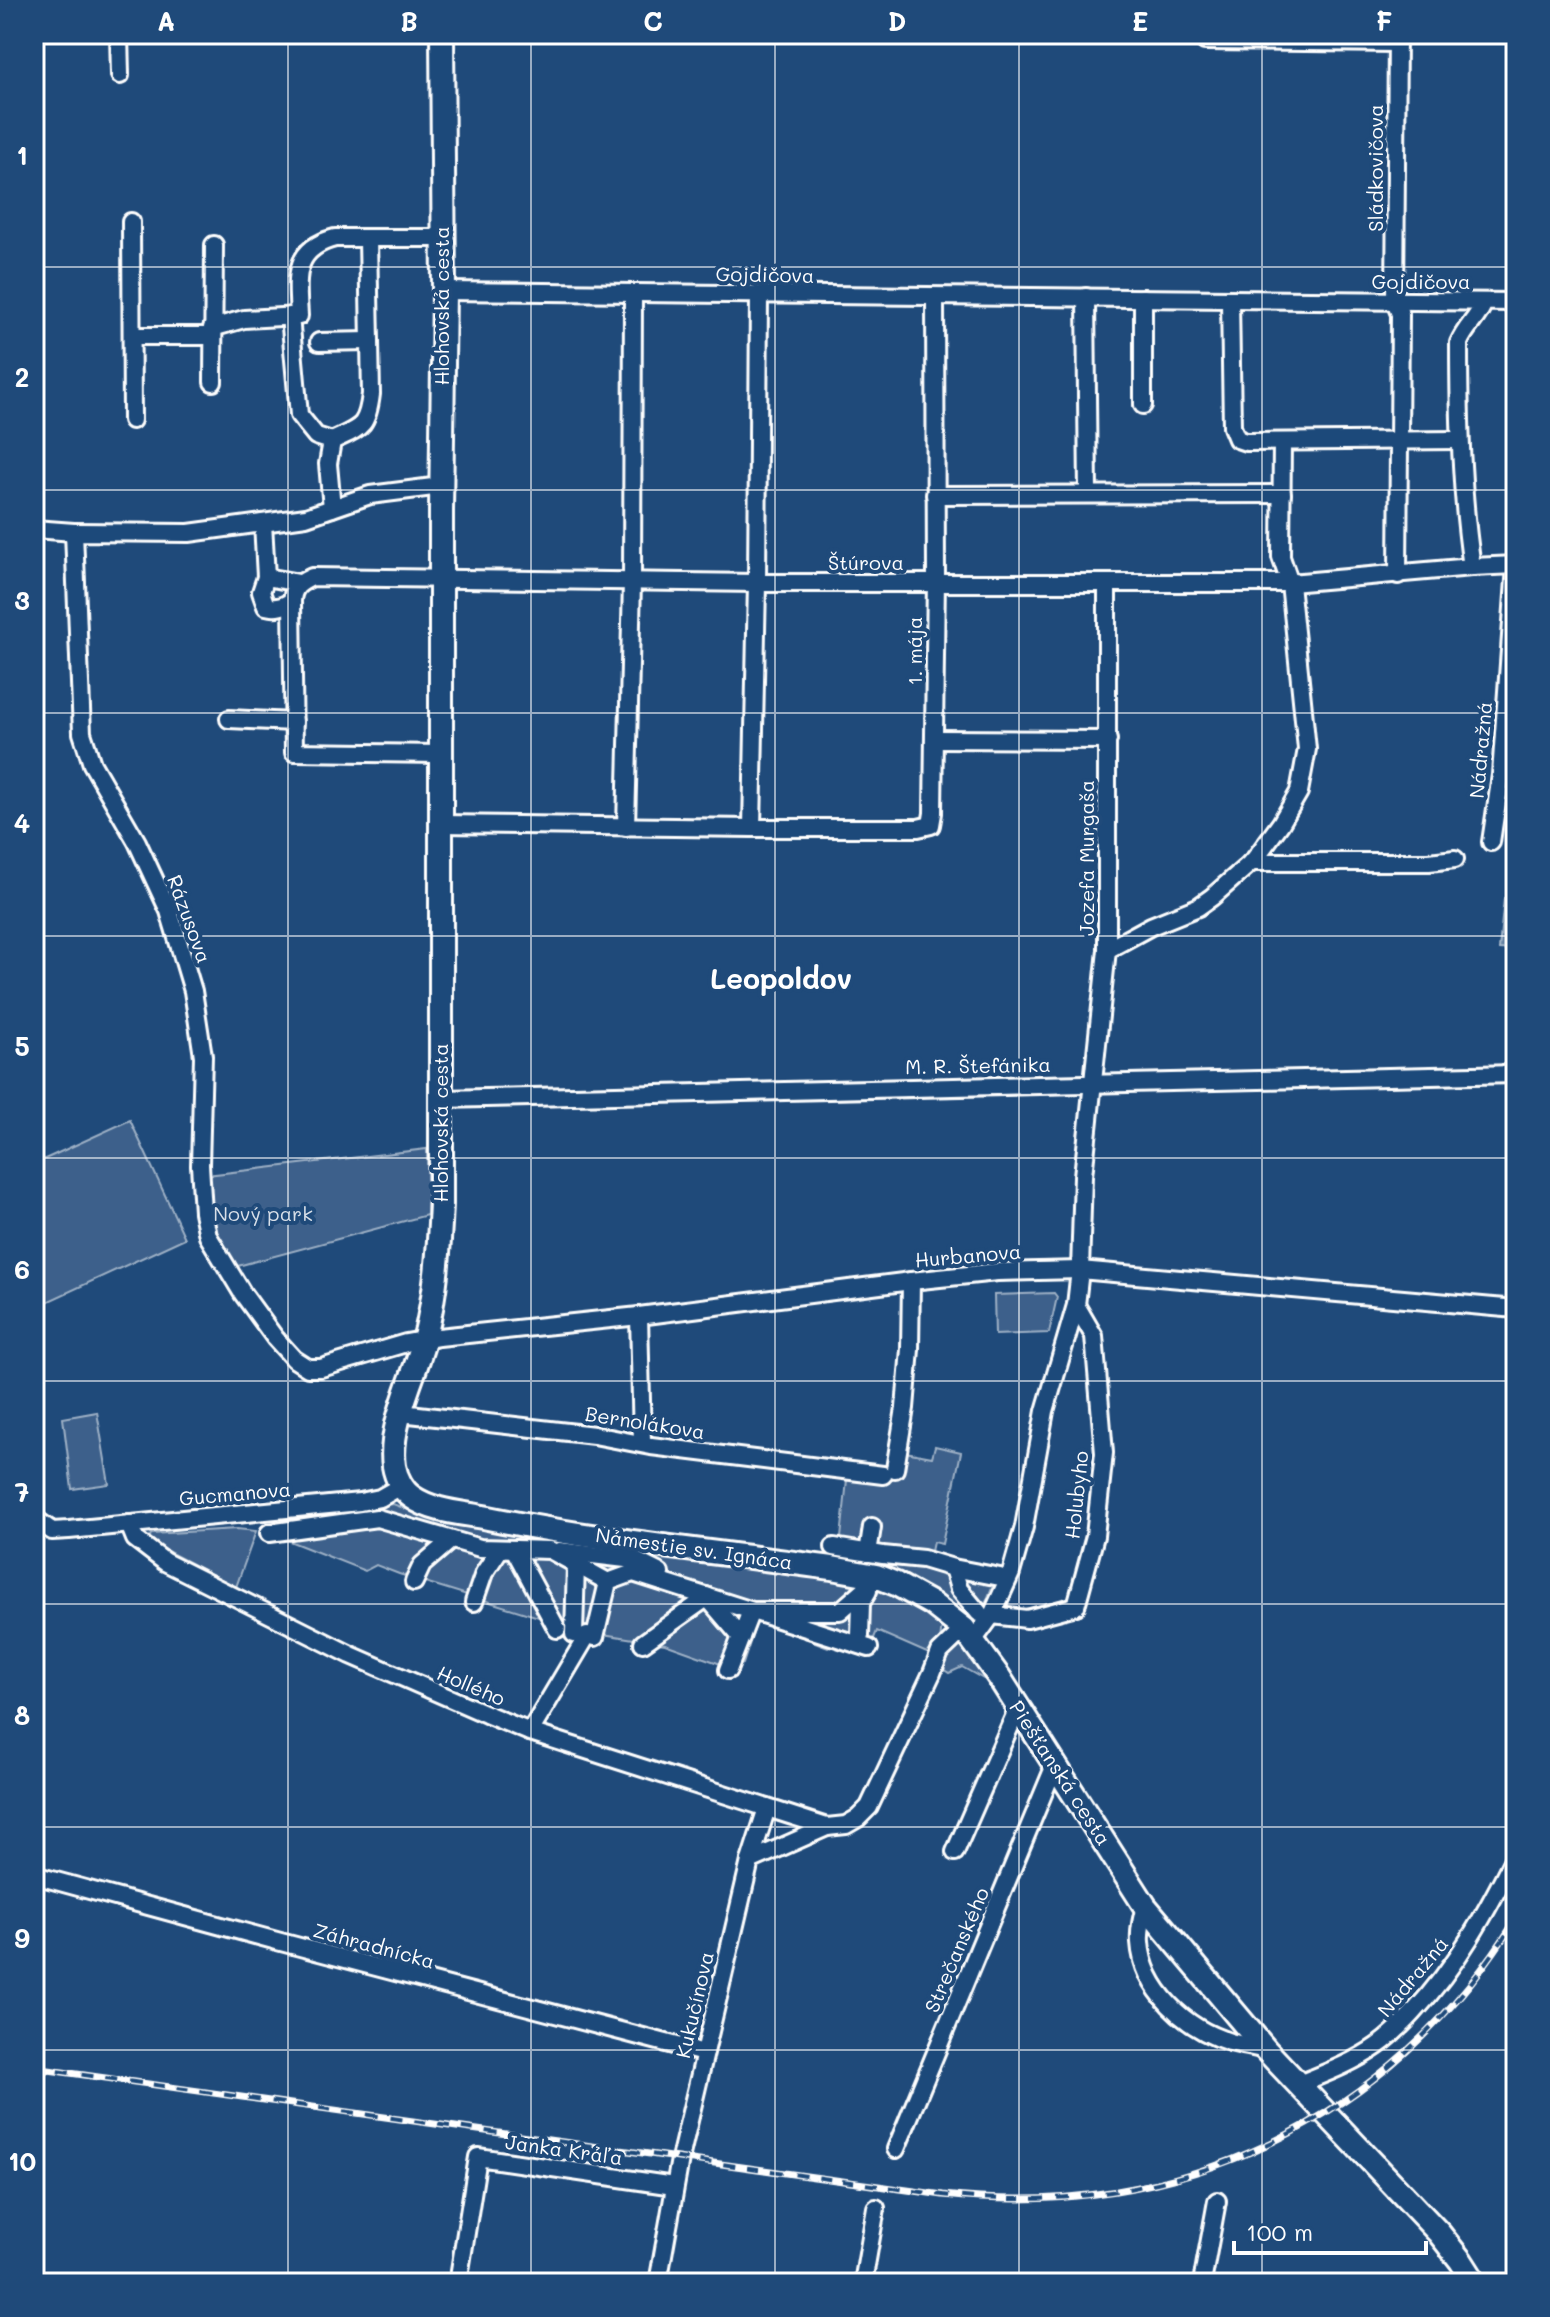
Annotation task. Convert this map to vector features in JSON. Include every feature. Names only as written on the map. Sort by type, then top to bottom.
[{"type":"street","points":[[119,34],[120,75]]},
{"type":"street","name":"Hlohovská cesta","points":[[401,1486],[394,1467],[394,1443],[424,1339],[438,1270],[441,1204],[442,34]]},
{"type":"street","points":[[1205,34],[1205,41],[1397,39]]},
{"type":"street","name":"Sládkovičova","points":[[1395,302],[1397,39]]},
{"type":"street","points":[[131,222],[132,420]]},
{"type":"street","points":[[133,336],[212,332],[244,319],[299,316],[299,266],[320,242],[335,238],[442,238]]},
{"type":"street","points":[[290,316],[299,415],[316,436],[332,441],[360,428],[368,414],[371,394],[368,239]]},
{"type":"street","points":[[213,382],[214,245]]},
{"type":"street","name":"Gojdičova","points":[[444,291],[1516,302]]},
{"type":"street","points":[[626,827],[632,582],[633,294]]},
{"type":"street","points":[[752,828],[759,295]]},
{"type":"street","name":"1. mája","points":[[441,824],[752,828],[918,828],[931,825],[935,739],[935,297]]},
{"type":"street","points":[[1086,297],[1088,494]]},
{"type":"street","points":[[1143,298],[1143,405]]},
{"type":"street","points":[[1230,300],[1232,427],[1237,439],[1246,442],[1459,440]]},
{"type":"street","points":[[1395,302],[1400,314],[1398,575]]},
{"type":"street","points":[[1472,567],[1459,440],[1459,343],[1464,331],[1480,315],[1484,302]]},
{"type":"street","points":[[319,342],[370,341]]},
{"type":"street","points":[[332,441],[328,464],[332,508]]},
{"type":"street","points":[[1282,442],[1281,557],[1290,583]]},
{"type":"street","points":[[34,529],[189,533],[306,517],[370,495],[441,486]]},
{"type":"street","points":[[935,495],[1282,494]]},
{"type":"street","points":[[263,523],[266,577],[261,592],[266,606],[282,607],[292,601]]},
{"type":"street","name":"Rázusova","points":[[74,532],[82,733],[92,764],[137,842],[169,911],[193,991],[203,1056],[200,1165],[208,1236],[243,1294],[275,1338],[294,1359],[308,1368],[321,1368],[424,1339]]},
{"type":"street","name":"Štúrova","points":[[441,579],[757,583],[1290,583],[1516,566]]},
{"type":"street","name":"Nádražná","points":[[1491,842],[1501,775],[1516,566]]},
{"type":"street","points":[[266,577],[299,583]]},
{"type":"street","points":[[441,579],[312,577],[299,583],[292,601],[294,752],[441,754]]},
{"type":"street","name":"Jozefa Murgaša","points":[[1107,584],[1107,950],[1151,926],[1198,907],[1251,862],[1281,823],[1299,792],[1307,749],[1290,583]]},
{"type":"street","points":[[229,719],[294,722]]},
{"type":"street","points":[[935,739],[1108,740]]},
{"type":"street","points":[[1251,862],[1429,862],[1455,859]]},
{"type":"street","points":[[750,1861],[827,1827],[846,1825],[869,1807],[940,1652],[977,1625],[1011,1573],[1024,1527],[1045,1411],[1076,1305],[1083,1176],[1107,950]]},
{"type":"street","name":"M. R. Štefánika","points":[[441,1099],[1516,1074]]},
{"type":"street","name":"Hurbanova","points":[[424,1339],[997,1272],[1080,1270],[1516,1309]]},
{"type":"street","name":"Bernolákova","points":[[401,1413],[642,1442],[651,1446],[889,1472],[905,1408],[911,1281]]},
{"type":"street","name":"Holubyho","points":[[977,1625],[1027,1619],[1076,1606],[1095,1536],[1104,1453],[1094,1336],[1076,1305]]},
{"type":"street","points":[[639,1316],[642,1442]]},
{"type":"street","name":"Námestie sv. Ignáca","points":[[401,1486],[413,1498],[432,1507],[523,1525],[876,1576],[977,1625]]},
{"type":"street","name":"Gucmanova","points":[[34,1518],[60,1531],[360,1502],[380,1498],[401,1486]]},
{"type":"street","points":[[269,1533],[377,1518],[480,1548],[550,1550],[634,1561],[708,1597],[869,1648],[840,1611]]},
{"type":"street","name":"Hollého","points":[[129,1524],[135,1539],[165,1562],[351,1655],[530,1732],[827,1827]]},
{"type":"street","points":[[872,1527],[876,1560]]},
{"type":"street","points":[[414,1582],[422,1565],[451,1540]]},
{"type":"street","points":[[834,1547],[876,1560],[923,1559],[1000,1577]]},
{"type":"street","points":[[474,1602],[484,1573],[507,1549]]},
{"type":"street","points":[[507,1549],[557,1629]]},
{"type":"street","points":[[550,1550],[608,1582]]},
{"type":"street","points":[[585,1636],[575,1584],[580,1567],[597,1556]]},
{"type":"street","points":[[530,1732],[585,1636],[608,1582],[634,1561]]},
{"type":"street","points":[[953,1568],[959,1589],[977,1625]]},
{"type":"street","points":[[751,1611],[840,1611],[873,1582],[861,1603],[860,1636]]},
{"type":"street","points":[[708,1597],[741,1637]]},
{"type":"street","points":[[643,1643],[708,1597]]},
{"type":"street","points":[[728,1670],[751,1611]]},
{"type":"street","name":"Piešťanská cesta","points":[[977,1625],[1018,1708],[1145,1906],[1266,2050],[1439,2233],[1475,2283]]},
{"type":"street","points":[[955,1852],[1018,1708]]},
{"type":"street","name":"Strečanského","points":[[896,2149],[1055,1765]]},
{"type":"street","name":"Kukučínova","points":[[674,2186],[750,1861],[767,1808]]},
{"type":"street","name":"Nádražná","points":[[1299,2084],[1353,2061],[1378,2046],[1426,1999],[1477,1926],[1516,1853]]},
{"type":"street","name":"Záhradnícka","points":[[34,1875],[704,2053]]},
{"type":"street","points":[[1145,1906],[1140,1945],[1145,1966],[1158,1993],[1191,2024],[1227,2041],[1266,2050]]},
{"type":"street","name":"Janka Kráľa","points":[[458,2283],[478,2157],[674,2186]]},
{"type":"street","points":[[658,2283],[674,2186]]},
{"type":"street","points":[[1202,2283],[1217,2201]]},
{"type":"street","points":[[863,2283],[876,2208]]},
{"type":"green space","points":[[130,1120],[185,1238],[34,1308],[34,1164]]},
{"type":"green space","name":"Nový park","points":[[427,1149],[427,1215],[234,1267],[211,1222],[207,1175]]},
{"type":"green space","points":[[1054,1293],[1057,1297],[1049,1333],[995,1335],[994,1295]]},
{"type":"green space","points":[[97,1412],[109,1484],[72,1489],[63,1418]]},
{"type":"green space","points":[[935,1446],[961,1452],[942,1544],[933,1542],[930,1556],[998,1572],[986,1602],[967,1621],[942,1624],[940,1641],[927,1653],[877,1631],[866,1657],[831,1645],[828,1647],[762,1622],[756,1624],[743,1664],[736,1667],[665,1644],[584,1631],[376,1565],[365,1571],[269,1533],[285,1530],[284,1516],[332,1511],[333,1521],[355,1519],[363,1507],[393,1504],[422,1515],[520,1531],[555,1544],[601,1551],[620,1546],[837,1577],[847,1480],[851,1475],[886,1479],[897,1472],[905,1452],[932,1457]]},
{"type":"green space","points":[[237,1529],[256,1531],[236,1587],[148,1541],[151,1534]]},
{"type":"green space","points":[[960,1646],[970,1648],[1006,1706],[1003,1708],[985,1680],[962,1667],[949,1673],[943,1669],[947,1655]]},
{"type":"shaded area","points":[[1504,898],[1516,899],[1516,950],[1499,949]]},
{"type":"railway","points":[[34,2068],[943,2195],[1030,2199],[1114,2191],[1195,2173],[1271,2143],[1342,2102],[1406,2051],[1465,1990],[1516,1919]]},
{"type":"district","name":"Leopoldov","points":[[781,979]]}]
